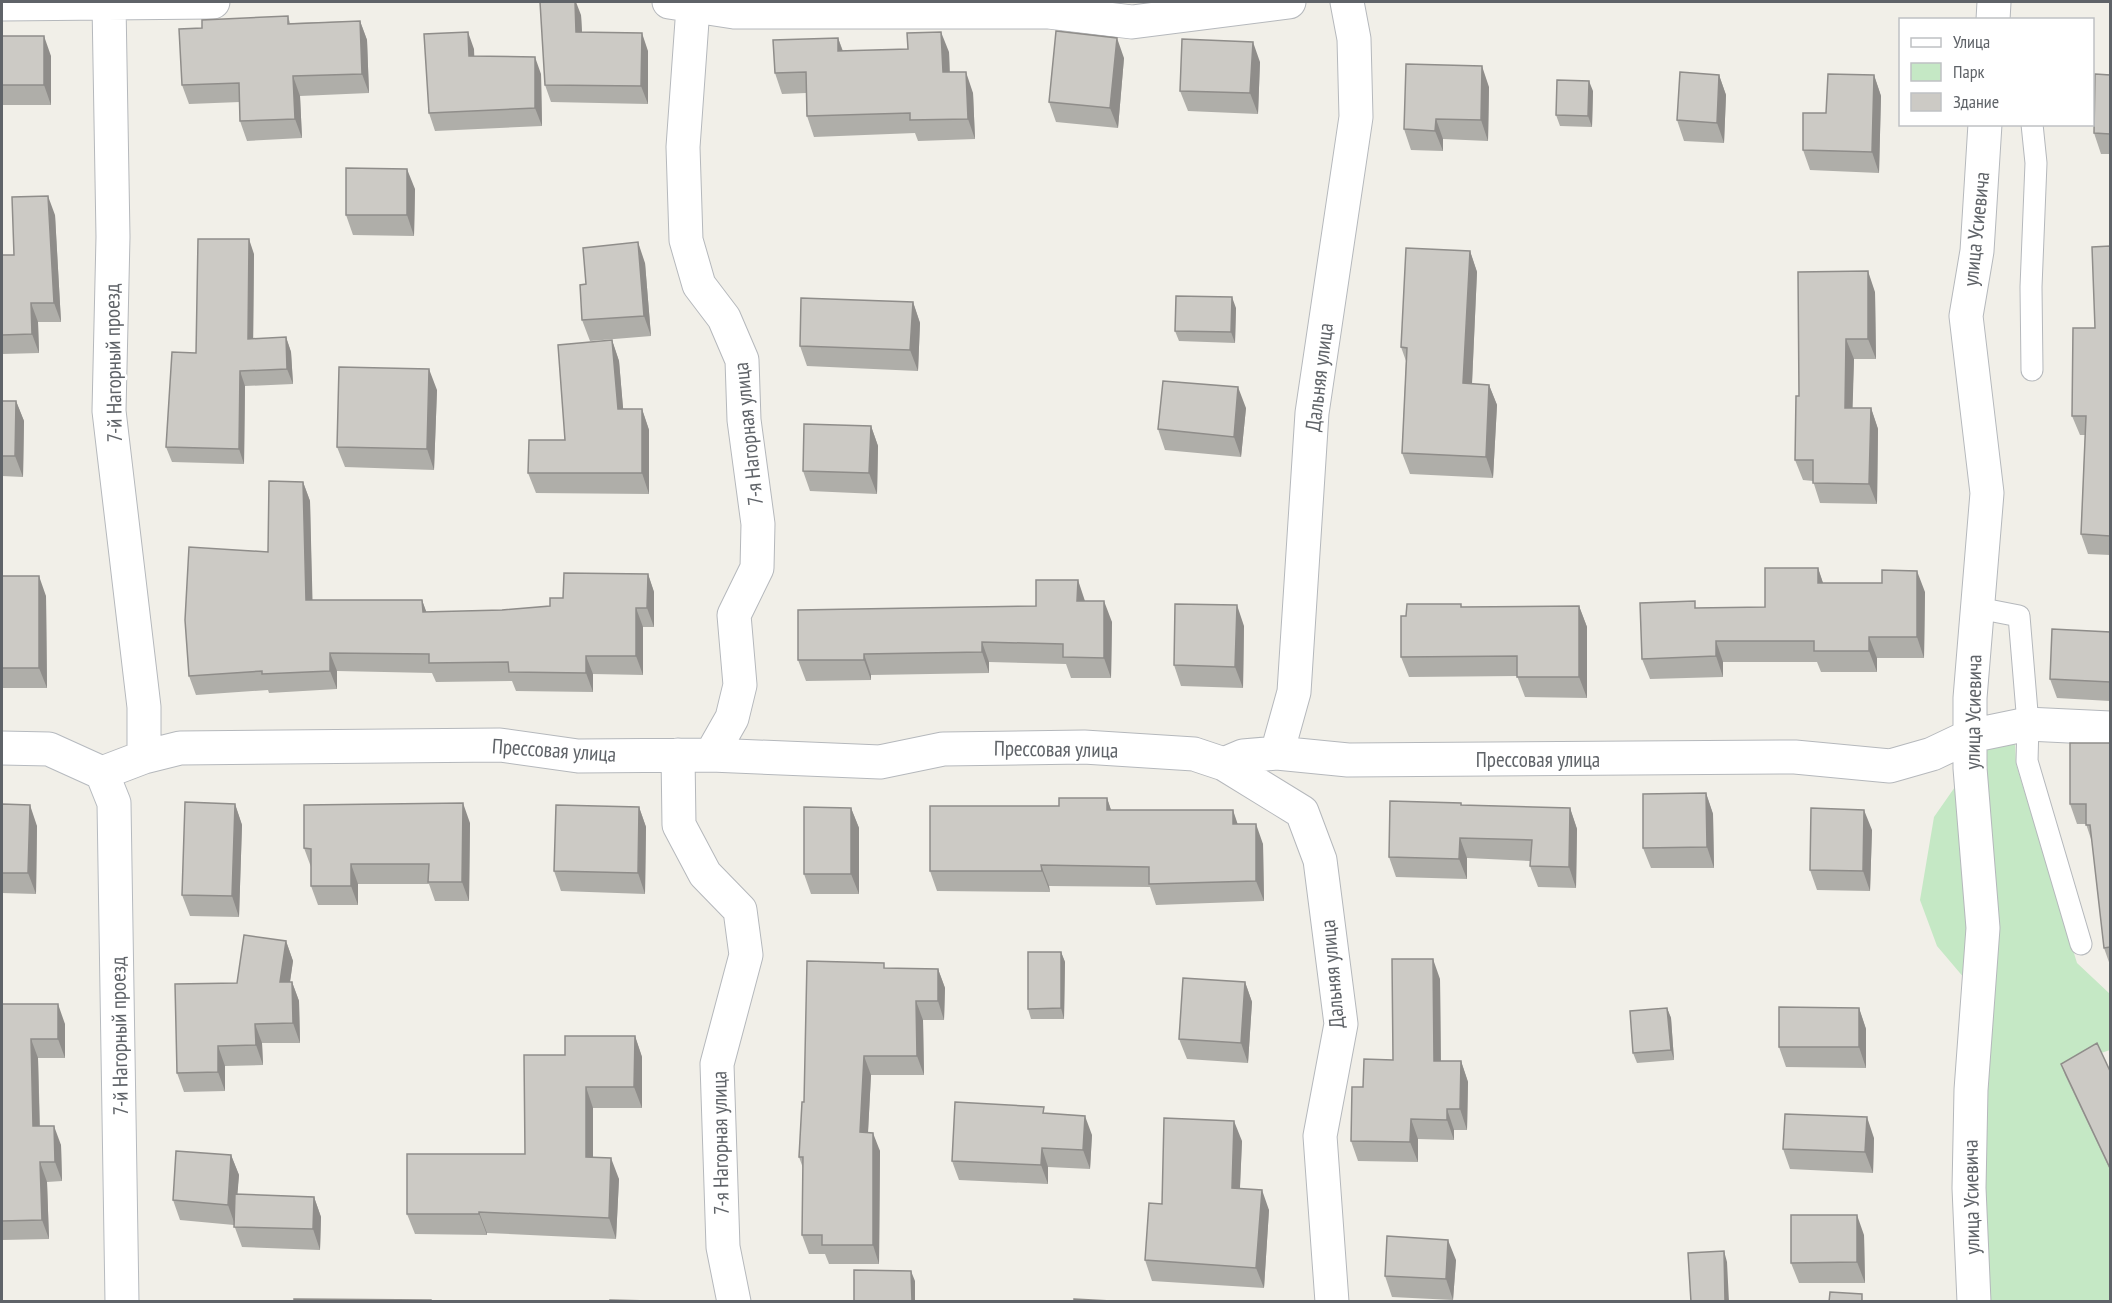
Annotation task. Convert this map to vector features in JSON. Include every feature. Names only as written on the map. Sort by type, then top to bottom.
[{"type":"street","points":[[2,4],[213,2]]},
{"type":"street","points":[[681,4],[735,7],[1049,12],[1132,22],[1289,2]]},
{"type":"street","name":"Дальняя улица","points":[[1277,753],[1294,692],[1312,413],[1356,117],[1354,39],[1347,2]]},
{"type":"street","points":[[1993,18],[1994,2]]},
{"type":"street","name":"7-й Нагорный проезд","points":[[109,4],[113,237],[109,411],[144,707],[144,757]]},
{"type":"street","name":"7-я Нагорная улица","points":[[681,4],[686,240],[699,285],[724,318],[742,360],[744,420],[758,524],[757,568],[734,615],[740,685],[732,718],[711,755]]},
{"type":"street","name":"улица Усиевича","points":[[1974,1302],[1969,1188],[1971,1101],[1983,928],[1970,736],[1970,698],[1987,493],[1966,316],[1977,251],[1985,126]]},
{"type":"street","name":"Прессовая улица","points":[[102,772],[144,757],[180,748],[500,745],[578,756],[711,755],[880,762],[943,749],[1084,747],[1194,754],[1224,764],[1243,756],[1277,753],[1348,760],[1796,757],[1890,766],[1932,754],[1970,736],[2028,724],[2110,728]]},
{"type":"street","points":[[2,748],[49,749],[102,772]]},
{"type":"street","name":"7-я Нагорная улица","points":[[678,755],[679,825],[705,874],[740,910],[746,955],[717,1064],[723,1247],[734,1302]]},
{"type":"street","name":"Дальняя улица","points":[[1224,764],[1302,812],[1320,860],[1341,1024],[1320,1137],[1332,1302]]},
{"type":"street","name":"7-й Нагорный проезд","points":[[102,772],[114,803],[122,1302]]},
{"type":"lane","points":[[2032,126],[2036,163],[2031,287],[2032,370]]},
{"type":"lane","points":[[1978,608],[2019,616],[2028,724],[2027,761],[2081,944]]},
{"type":"green space","points":[[2015,743],[2016,764],[2077,963],[2110,994],[2110,1050],[2101,1053],[2110,1170],[2110,1301],[1989,1301],[1965,979],[1937,946],[1920,900],[1934,817],[1985,744]]},
{"type":"building","points":[[540,2],[575,2],[576,32],[642,33],[641,86],[545,85]]},
{"type":"building","points":[[288,16],[288,24],[360,21],[362,74],[293,76],[295,119],[240,121],[239,83],[182,85],[179,29],[202,28],[202,20]]},
{"type":"building","points":[[1056,31],[1117,38],[1110,108],[1049,102]]},
{"type":"building","points":[[468,32],[469,56],[535,57],[535,108],[429,113],[424,34]]},
{"type":"building","points":[[941,32],[943,72],[966,72],[968,119],[910,120],[910,113],[807,116],[806,72],[775,73],[773,40],[838,38],[838,51],[908,49],[907,33]]},
{"type":"building","points":[[2,36],[44,36],[44,85],[2,85]]},
{"type":"building","points":[[1182,39],[1253,42],[1250,93],[1180,91]]},
{"type":"building","points":[[1406,64],[1482,66],[1481,120],[1436,119],[1435,131],[1404,129]]},
{"type":"building","points":[[1680,72],[1719,75],[1717,123],[1677,120]]},
{"type":"building","points":[[1828,74],[1874,75],[1872,152],[1803,150],[1803,113],[1826,113]]},
{"type":"building","points":[[2095,74],[2110,75],[2110,134],[2094,133]]},
{"type":"building","points":[[1557,80],[1589,81],[1588,116],[1556,115]]},
{"type":"building","points":[[346,168],[407,169],[407,215],[346,215]]},
{"type":"building","points":[[48,196],[54,303],[31,303],[32,334],[2,335],[2,255],[14,255],[12,197]]},
{"type":"building","points":[[198,239],[249,239],[248,339],[286,337],[287,369],[240,371],[239,449],[166,447],[172,352],[196,353]]},
{"type":"building","points":[[638,242],[644,316],[582,320],[580,285],[586,284],[583,248]]},
{"type":"building","points":[[2110,246],[2110,536],[2081,534],[2086,416],[2072,416],[2073,328],[2095,328],[2092,247]]},
{"type":"building","points":[[1406,248],[1470,251],[1463,383],[1489,385],[1486,457],[1402,453],[1407,348],[1401,347]]},
{"type":"building","points":[[1868,271],[1868,339],[1846,339],[1845,408],[1871,408],[1869,484],[1813,483],[1813,460],[1795,460],[1796,396],[1799,396],[1798,272]]},
{"type":"building","points":[[1176,296],[1232,297],[1231,332],[1175,331]]},
{"type":"building","points":[[801,298],[913,302],[910,350],[800,346]]},
{"type":"building","points":[[612,340],[618,409],[642,409],[642,473],[528,473],[529,440],[565,440],[558,345]]},
{"type":"building","points":[[339,367],[429,369],[427,449],[337,447]]},
{"type":"building","points":[[1163,381],[1238,387],[1234,437],[1158,429]]},
{"type":"building","points":[[2,401],[16,401],[15,456],[2,456]]},
{"type":"building","points":[[804,424],[871,426],[869,473],[803,471]]},
{"type":"building","points":[[269,481],[303,482],[306,600],[422,600],[423,612],[502,610],[550,606],[550,598],[563,598],[564,573],[648,574],[647,608],[636,608],[636,656],[586,656],[586,673],[509,672],[508,662],[429,663],[429,654],[330,653],[330,671],[262,674],[262,671],[189,676],[185,620],[189,547],[268,552]]},
{"type":"building","points":[[1765,568],[1818,568],[1818,583],[1882,583],[1882,570],[1917,571],[1917,637],[1869,637],[1869,651],[1814,651],[1814,641],[1716,641],[1716,656],[1642,659],[1640,603],[1695,601],[1695,608],[1765,607]]},
{"type":"building","points":[[2,576],[39,576],[39,668],[2,668]]},
{"type":"building","points":[[1036,580],[1078,580],[1077,601],[1104,601],[1104,658],[1063,657],[1063,644],[982,642],[982,652],[864,654],[864,660],[798,660],[798,610],[1036,606]]},
{"type":"building","points":[[1175,604],[1237,605],[1235,667],[1174,665]]},
{"type":"building","points":[[1407,604],[1461,604],[1461,607],[1579,606],[1579,677],[1517,677],[1517,656],[1401,657],[1401,616],[1406,616]]},
{"type":"building","points":[[2052,629],[2110,632],[2110,682],[2050,679]]},
{"type":"building","points":[[2070,743],[2110,743],[2110,947],[2104,948],[2090,825],[2086,825],[2086,804],[2070,804]]},
{"type":"building","points":[[1706,793],[1707,847],[1643,848],[1643,794]]},
{"type":"building","points":[[1059,798],[1107,798],[1107,810],[1233,810],[1233,824],[1256,824],[1256,881],[1149,884],[1149,867],[1041,865],[1042,871],[930,871],[930,806],[1059,806]]},
{"type":"building","points":[[1390,801],[1570,808],[1569,867],[1530,866],[1532,840],[1460,838],[1459,859],[1389,857]]},
{"type":"building","points":[[185,802],[235,804],[232,896],[182,895]]},
{"type":"building","points":[[463,803],[462,882],[428,882],[429,864],[351,864],[351,886],[311,886],[311,849],[304,848],[304,805]]},
{"type":"building","points":[[2,804],[30,805],[28,873],[2,873]]},
{"type":"building","points":[[556,805],[639,807],[638,873],[554,871]]},
{"type":"building","points":[[804,807],[851,808],[851,874],[804,874]]},
{"type":"building","points":[[1811,808],[1864,810],[1863,871],[1810,870]]},
{"type":"building","points":[[244,935],[286,941],[280,982],[292,982],[293,1023],[255,1024],[256,1045],[218,1046],[218,1072],[177,1073],[175,984],[237,983]]},
{"type":"building","points":[[1028,952],[1061,952],[1061,1008],[1028,1009]]},
{"type":"building","points":[[1392,959],[1433,959],[1434,1061],[1461,1061],[1460,1109],[1447,1109],[1447,1120],[1411,1119],[1410,1142],[1351,1141],[1352,1087],[1363,1087],[1364,1059],[1393,1060]]},
{"type":"building","points":[[807,961],[884,963],[884,968],[938,969],[938,1001],[916,1001],[917,1056],[864,1056],[860,1132],[873,1133],[873,1245],[822,1245],[822,1235],[802,1235],[803,1157],[799,1157],[802,1102],[804,1102]]},
{"type":"building","points":[[1183,978],[1245,982],[1241,1043],[1179,1039]]},
{"type":"building","points":[[2,1004],[58,1004],[58,1039],[31,1039],[33,1126],[54,1126],[55,1162],[40,1162],[42,1220],[2,1221]]},
{"type":"building","points":[[1779,1007],[1859,1008],[1859,1047],[1779,1047]]},
{"type":"building","points":[[1667,1008],[1671,1050],[1633,1053],[1630,1011]]},
{"type":"building","points":[[565,1036],[635,1036],[634,1087],[586,1087],[586,1157],[611,1158],[609,1218],[479,1212],[479,1214],[407,1214],[407,1154],[525,1154],[524,1055],[565,1055]]},
{"type":"building","points":[[2097,1043],[2110,1071],[2110,1168],[2061,1064]]},
{"type":"building","points":[[955,1102],[1044,1107],[1043,1113],[1085,1116],[1083,1150],[1042,1148],[1041,1165],[952,1161]]},
{"type":"building","points":[[1785,1114],[1867,1117],[1865,1152],[1783,1149]]},
{"type":"building","points":[[1164,1118],[1234,1121],[1232,1188],[1262,1190],[1256,1268],[1145,1260],[1149,1203],[1162,1204]]},
{"type":"building","points":[[176,1151],[231,1155],[228,1205],[173,1200]]},
{"type":"building","points":[[235,1194],[314,1197],[313,1229],[234,1227]]},
{"type":"building","points":[[1791,1215],[1857,1215],[1857,1262],[1791,1263]]},
{"type":"building","points":[[1387,1236],[1448,1240],[1446,1279],[1385,1276]]},
{"type":"building","points":[[1724,1251],[1725,1302],[1691,1302],[1688,1253]]},
{"type":"building","points":[[854,1270],[911,1271],[912,1302],[854,1302]]},
{"type":"building","points":[[1830,1292],[1862,1294],[1862,1302],[1829,1302]]},
{"type":"building","points":[[294,1299],[431,1300],[431,1302],[294,1302]]},
{"type":"building","points":[[1074,1299],[1130,1302],[1074,1302]]},
{"type":"building","points":[[610,1300],[649,1301],[649,1302],[610,1302]]}]
